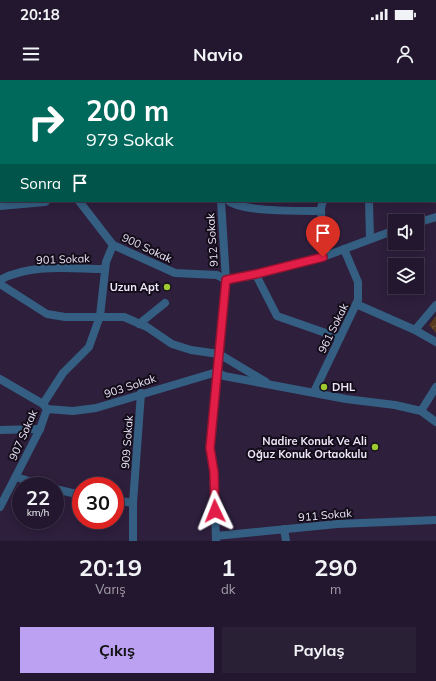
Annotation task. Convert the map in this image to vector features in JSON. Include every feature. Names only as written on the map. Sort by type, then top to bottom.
[{"type":"street","points":[[0,205],[34,202]]},
{"type":"street","name":"900 Sokak","points":[[80,202],[113,245],[175,273],[217,275],[226,280]]},
{"type":"street","name":"912 Sokak","points":[[216,539],[214,472],[210,448],[226,280],[221,202]]},
{"type":"street","points":[[230,202],[233,205],[249,208],[321,211]]},
{"type":"street","points":[[323,202],[321,211],[323,257]]},
{"type":"street","points":[[369,202],[370,239]]},
{"type":"street","points":[[424,221],[436,217]]},
{"type":"street","points":[[226,280],[323,257],[388,233]]},
{"type":"street","name":"907 Sokak","points":[[16,477],[40,429],[45,407],[63,373],[89,347],[100,316],[105,269],[113,245]]},
{"type":"street","name":"961 Sokak","points":[[314,392],[356,304],[358,282],[344,250]]},
{"type":"street","name":"901 Sokak","points":[[0,280],[10,275],[35,270],[62,268],[105,269]]},
{"type":"street","points":[[256,274],[277,316],[340,338]]},
{"type":"street","points":[[0,284],[47,314],[65,317],[124,317],[139,324],[172,344],[191,350],[219,354],[270,384]]},
{"type":"street","points":[[139,324],[165,303]]},
{"type":"street","points":[[356,304],[415,330],[436,342]]},
{"type":"street","points":[[415,330],[436,305]]},
{"type":"street","points":[[217,372],[224,376],[395,405],[421,411],[436,422]]},
{"type":"street","name":"903 Sokak","points":[[0,379],[45,407],[73,411],[114,404],[142,393],[217,372]]},
{"type":"street","points":[[421,411],[436,387]]},
{"type":"street","name":"909 Sokak","points":[[133,541],[133,503],[142,393]]},
{"type":"street","points":[[0,430],[40,429]]},
{"type":"street","name":"907 Sokak","points":[[0,507],[12,484]]},
{"type":"street","points":[[124,502],[133,503]]},
{"type":"street","name":"911 Sokak","points":[[216,539],[284,529],[337,524],[436,520]]},
{"type":"street","points":[[284,529],[286,541]]},
{"type":"green space","points":[[436,316],[436,333],[429,325]]},
{"type":"place","name":"Uzun Apt","points":[[167,287]]},
{"type":"place","name":"DHL","points":[[324,387]]},
{"type":"place","name":"Nadire Konuk Ve Ali Oğuz Konuk Ortaokulu","points":[[375,447]]},
{"type":"route","points":[[215,511],[214,472],[210,448],[226,280],[323,257]]}]
